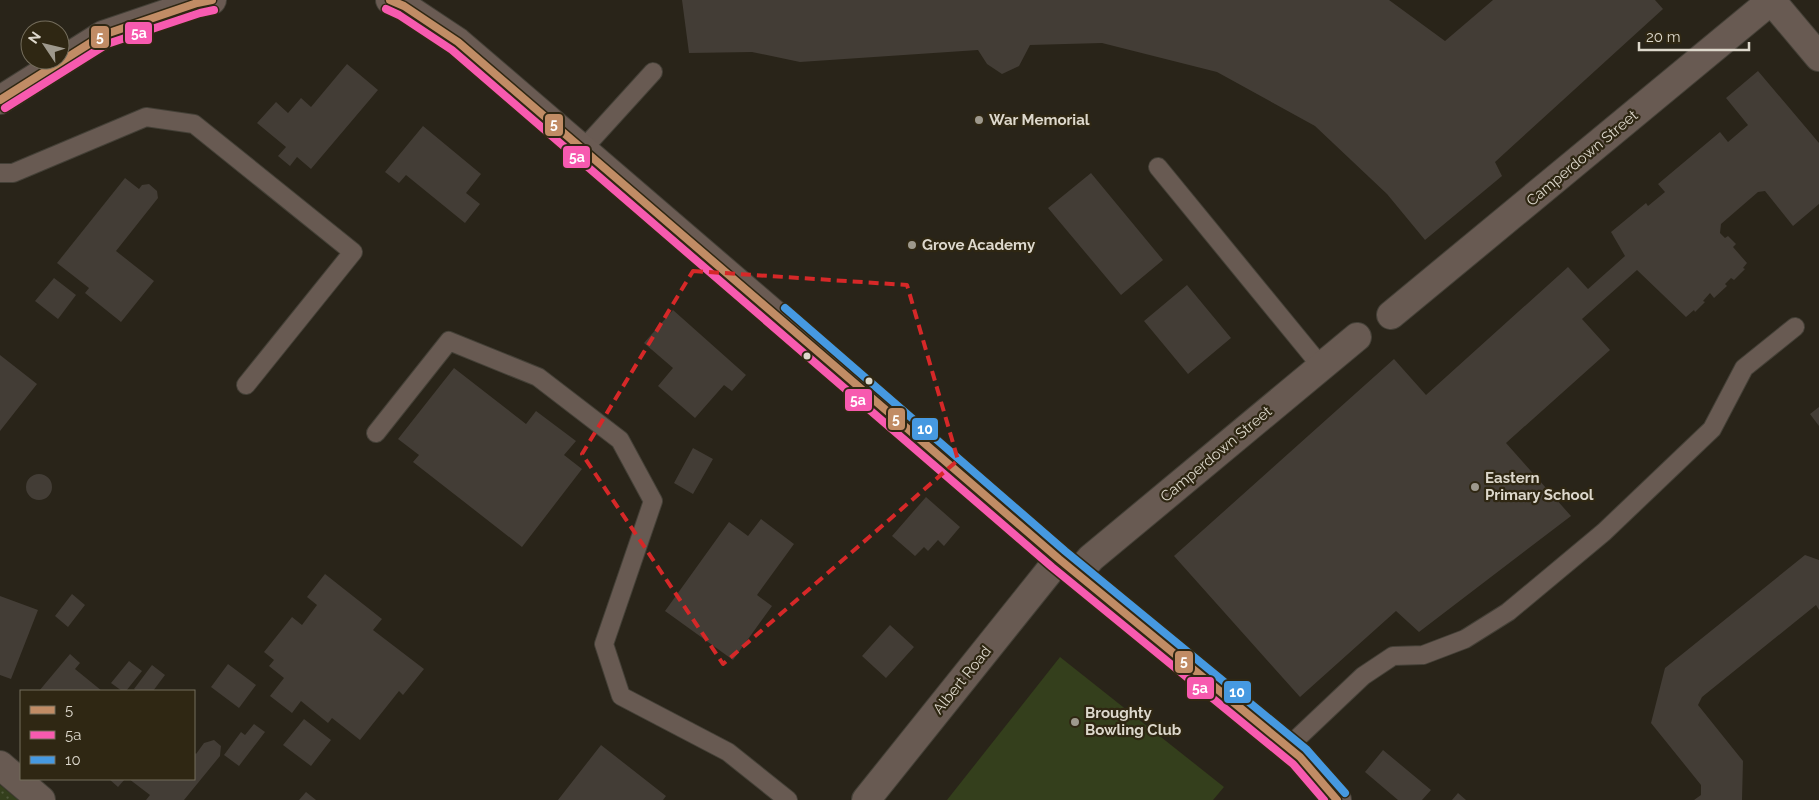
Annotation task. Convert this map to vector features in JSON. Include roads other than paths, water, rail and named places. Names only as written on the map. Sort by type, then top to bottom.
[{"type":"main road","points":[[0,100],[103,35],[197,3],[212,0]]},
{"type":"main road","points":[[390,0],[404,6],[458,42],[1068,567],[1300,757],[1337,800]]},
{"type":"street","points":[[1771,0],[1819,57]]},
{"type":"street","name":"Camperdown Street","points":[[1391,315],[1771,0]]},
{"type":"street","name":"Camperdown Street","points":[[1068,567],[1091,558],[1357,337]]},
{"type":"street","name":"Albert Road","points":[[866,800],[1068,567]]},
{"type":"street","points":[[0,765],[41,800]]},
{"type":"lane","points":[[583,148],[653,72]]},
{"type":"lane","points":[[0,173],[13,173],[146,117],[194,124],[353,252],[246,385]]},
{"type":"lane","points":[[1158,167],[1321,366]]},
{"type":"lane","points":[[1288,747],[1363,676],[1393,656],[1422,656],[1465,639],[1508,612],[1604,532],[1712,429],[1744,368],[1795,327]]},
{"type":"lane","points":[[376,432],[449,342],[538,377],[620,440],[652,501],[604,644],[621,696],[728,752],[788,800]]},
{"type":"place","name":"War Memorial","points":[[979,120]]},
{"type":"place","name":"Grove Academy","points":[[912,245]]},
{"type":"place","name":"Eastern Primary School","points":[[1475,487]]},
{"type":"place","name":"Broughty Bowling Club","points":[[1075,722]]}]
